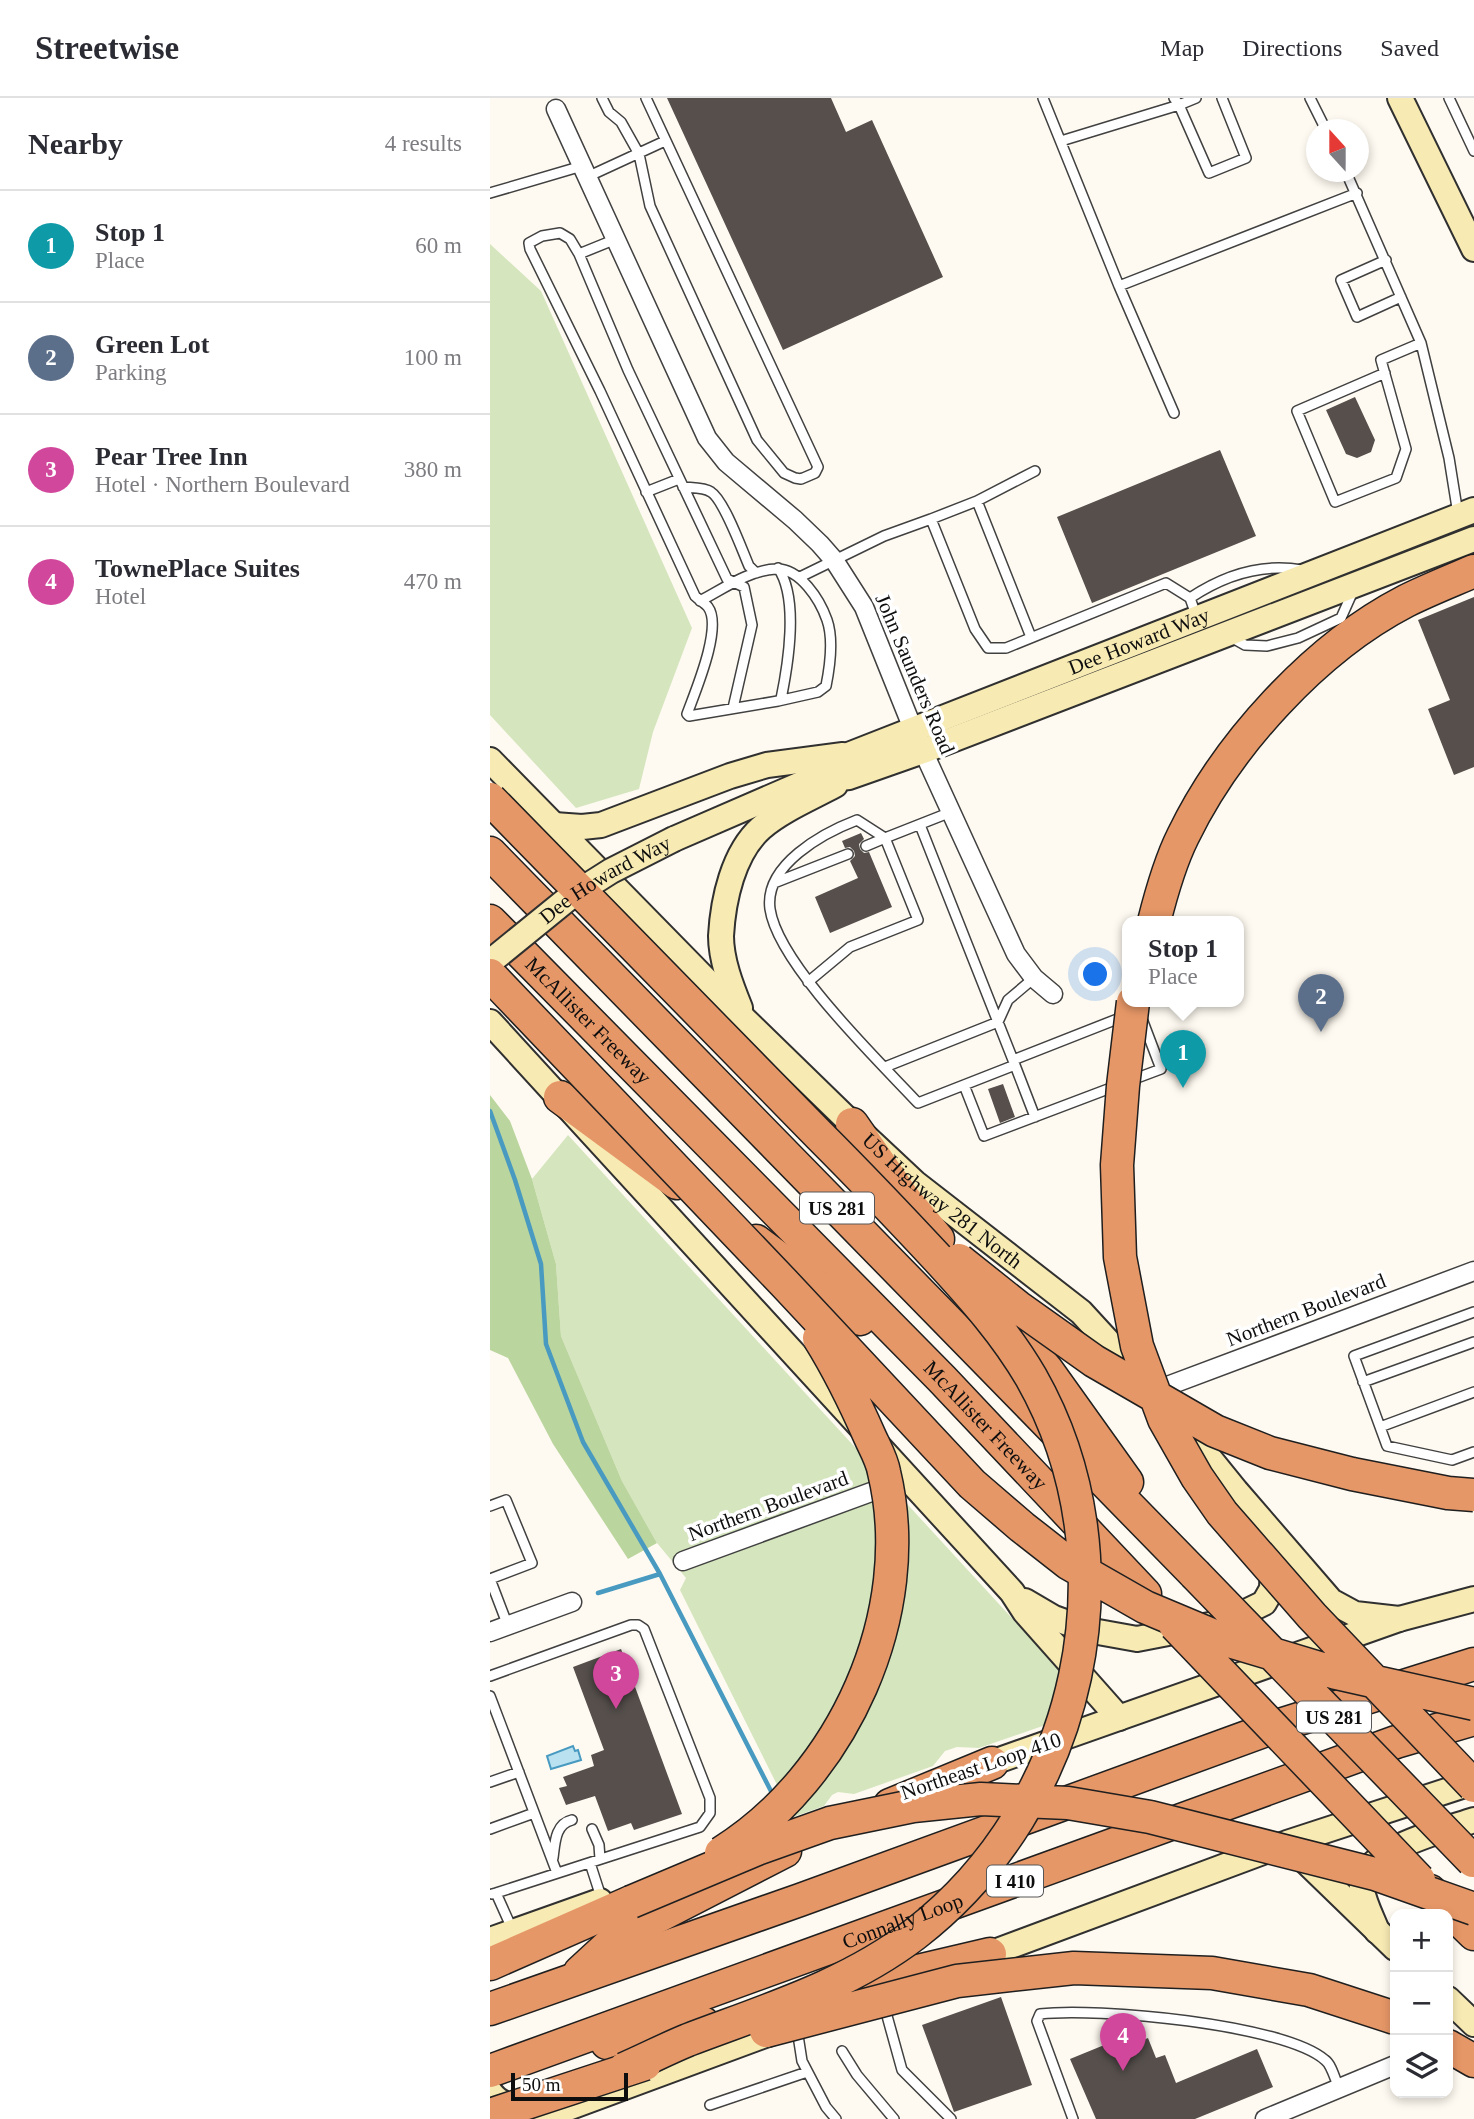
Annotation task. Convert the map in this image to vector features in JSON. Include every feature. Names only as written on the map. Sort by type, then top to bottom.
[{"type":"highway","points":[[1156,916],[1177,850],[1187,828],[1209,788],[1264,718],[1321,660],[1363,628],[1405,601],[1474,570]]},
{"type":"highway","points":[[490,799],[884,1200],[1003,1334],[1042,1399],[1062,1449],[1080,1528],[1085,1588],[1080,1651],[1061,1733],[1024,1809],[991,1858],[956,1898],[913,1936],[868,1966],[819,1991],[684,2042],[624,2069]]},
{"type":"highway","name":"US 281","points":[[490,853],[1474,1861]]},
{"type":"highway","name":"McAllister Freeway","points":[[490,921],[942,1379],[1419,1880],[1474,1934]]},
{"type":"highway","points":[[490,975],[972,1484],[1068,1563],[1145,1607],[1219,1638],[1336,1673],[1474,1704]]},
{"type":"highway","points":[[1132,1007],[1117,1165],[1119,1257],[1137,1346],[1164,1419],[1197,1477],[1222,1513],[1312,1616],[1474,1784]]},
{"type":"highway","points":[[560,1097],[942,1379]]},
{"type":"highway","points":[[852,1124],[902,1196],[1047,1370],[1190,1568]]},
{"type":"highway","points":[[884,1200],[1018,1307],[1094,1361],[1215,1431],[1270,1452],[1352,1474],[1448,1493],[1474,1495]]},
{"type":"highway","points":[[490,1964],[723,1851],[743,1838],[802,1782],[834,1738],[858,1696],[880,1633],[890,1571],[890,1495],[884,1468],[858,1408],[833,1361],[785,1284]]},
{"type":"highway","points":[[490,2009],[800,1900],[1280,1725],[1474,1664]]},
{"type":"highway","name":"Connally Loop","points":[[491,2094],[557,2047],[1396,1742],[1474,1719]]},
{"type":"highway","points":[[571,1981],[618,1937],[791,1847],[992,1763]]},
{"type":"highway","points":[[617,1901],[830,1824],[913,1806],[981,1800],[1068,1803],[1150,1817],[1376,1874],[1474,1909]]},
{"type":"highway","points":[[557,2047],[636,2040],[990,1954]]},
{"type":"highway","points":[[491,2094],[624,2069],[957,1981],[1074,1968],[1212,1973],[1310,1990],[1390,2016]]},
{"type":"highway","points":[[1453,2048],[1474,2061]]},
{"type":"main road","points":[[1400,98],[1474,249]]},
{"type":"main road","points":[[1358,583],[1389,558],[1458,527],[1466,513]]},
{"type":"main road","name":"Dee Howard Way","points":[[490,962],[570,897],[611,871],[674,838],[808,781],[918,740],[1314,573],[1466,513]]},
{"type":"main road","name":"Dee Howard Way","points":[[1202,622],[1358,583],[1474,539]]},
{"type":"main road","name":"US Highway 281 North","points":[[490,760],[744,1019],[915,1183],[1081,1312],[1154,1391],[1331,1601],[1355,1614],[1399,1619]]},
{"type":"main road","points":[[554,825],[601,825],[754,768],[850,765]]},
{"type":"main road","points":[[744,1019],[729,981],[721,938],[737,860],[760,829],[801,803],[850,765]]},
{"type":"main road","points":[[490,1021],[1012,1592],[1025,1612],[1119,1718]]},
{"type":"main road","points":[[1012,1592],[1054,1618],[1112,1636],[1138,1639],[1225,1622],[1264,1604],[1272,1589],[1273,1554],[1236,1491]]},
{"type":"main road","name":"Northeast Loop 410","points":[[490,1940],[617,1901],[992,1763],[1399,1619],[1474,1599]]},
{"type":"main road","points":[[538,2119],[1287,1843],[1474,1784]]},
{"type":"main road","points":[[1377,1931],[1362,1890],[1364,1874],[1375,1860],[1397,1848],[1474,1820]]},
{"type":"main road","points":[[1287,1843],[1390,1943]]},
{"type":"main road","points":[[1453,2004],[1474,2024]]},
{"type":"main road","points":[[491,2094],[513,2108],[577,2105]]},
{"type":"street","name":"John Saunders Road","points":[[553,104],[706,438],[726,463],[795,520],[834,560],[864,607],[918,740],[1016,954],[1034,978],[1053,994]]},
{"type":"street","name":"Northern Boulevard","points":[[1154,1391],[1474,1271]]},
{"type":"street","name":"Northern Boulevard","points":[[683,1561],[908,1479]]},
{"type":"street","points":[[490,1632],[572,1602]]},
{"type":"street","points":[[1453,2042],[1474,2031]]},
{"type":"street","points":[[1265,2119],[1390,2067]]},
{"type":"lane","points":[[602,98],[609,112],[621,122],[639,154],[650,206],[757,440],[784,473],[795,478],[815,473],[818,467],[646,98]]},
{"type":"lane","points":[[1044,98],[1119,286],[1174,413]]},
{"type":"lane","points":[[1061,141],[1176,101],[1196,98]]},
{"type":"lane","points":[[1176,101],[1209,173],[1246,158],[1222,98]]},
{"type":"lane","points":[[1310,98],[1320,119]]},
{"type":"lane","points":[[1449,98],[1474,151]]},
{"type":"lane","points":[[490,193],[585,172],[639,154],[665,141]]},
{"type":"lane","points":[[1351,182],[1421,343],[1449,458],[1466,513]]},
{"type":"lane","points":[[1119,286],[1357,193]]},
{"type":"lane","points":[[700,601],[736,583],[757,573],[778,568],[800,577],[827,620],[830,664],[826,686],[818,692],[778,701],[689,716],[687,714],[711,639],[712,619],[709,608],[700,601],[695,596],[530,250],[529,243],[542,236],[560,233],[570,239],[579,254],[628,370],[727,579],[736,583],[744,587],[752,625],[733,708]]},
{"type":"lane","points":[[579,254],[616,239]]},
{"type":"lane","points":[[1386,260],[1341,280],[1357,317],[1401,297]]},
{"type":"lane","points":[[1385,373],[1297,411],[1335,502],[1396,478],[1406,449],[1385,373],[1381,360],[1421,343]]},
{"type":"lane","points":[[800,577],[884,536],[977,501],[1035,471]]},
{"type":"lane","points":[[646,492],[681,483],[713,493],[724,510],[749,566],[757,573]]},
{"type":"lane","points":[[977,501],[1031,637]]},
{"type":"lane","points":[[931,519],[975,629],[988,648],[1006,648],[1166,583],[1202,622]]},
{"type":"lane","points":[[778,568],[787,591],[790,636],[783,691],[778,701]]},
{"type":"lane","points":[[866,846],[951,813]]},
{"type":"lane","points":[[808,982],[850,947],[918,920],[886,838],[857,820],[834,829],[799,850],[773,883],[770,909],[781,939],[808,982],[918,1103],[1139,1011],[1161,1069],[984,1136],[964,1085]]},
{"type":"lane","points":[[920,825],[1035,1117]]},
{"type":"lane","points":[[773,883],[848,853]]},
{"type":"lane","points":[[885,1067],[998,1022],[1008,1000],[1034,978]]},
{"type":"lane","points":[[1474,1312],[1354,1356],[1387,1446],[1452,1460],[1474,1452]]},
{"type":"lane","points":[[1363,1382],[1474,1342]]},
{"type":"lane","points":[[1380,1426],[1474,1392]]},
{"type":"lane","points":[[490,1506],[506,1500],[532,1563],[490,1579],[493,1594],[508,1626]]},
{"type":"lane","points":[[490,1676],[631,1625],[638,1625],[644,1629],[710,1798],[710,1813],[699,1827],[493,1894],[514,1931]]},
{"type":"lane","points":[[490,1696],[557,1873]]},
{"type":"lane","points":[[490,1782],[519,1772]]},
{"type":"lane","points":[[490,1829],[534,1813]]},
{"type":"lane","points":[[552,1860],[558,1829],[565,1821],[572,1819]]},
{"type":"lane","points":[[592,1829],[599,1845],[600,1859]]},
{"type":"lane","points":[[590,1863],[617,1901]]},
{"type":"lane","points":[[880,1993],[902,2070],[951,2119]]},
{"type":"lane","points":[[1073,2119],[1037,2021],[1040,2014],[1062,2012],[1134,2015],[1250,2033],[1304,2046],[1327,2061],[1339,2088]]},
{"type":"lane","points":[[796,2024],[802,2061],[826,2107],[836,2119]]},
{"type":"lane","points":[[842,2051],[857,2075],[894,2119]]},
{"type":"lane","points":[[710,2105],[807,2072]]},
{"type":"green space","points":[[490,244],[541,291],[692,628],[653,732],[639,789],[576,808],[490,715]]},
{"type":"green space","points":[[490,1095],[510,1121],[532,1179],[556,1264],[561,1336],[622,1481],[657,1543],[628,1559],[553,1444],[508,1358],[490,1350]]},
{"type":"green space","points":[[568,1135],[1079,1691],[1085,1701],[1083,1712],[979,1748],[957,1747],[945,1751],[933,1766],[854,1794],[838,1792],[832,1795],[824,1806],[793,1817],[680,1590],[686,1578],[657,1543],[622,1481],[561,1336],[556,1264],[532,1179]]},
{"type":"water","points":[[573,1746],[575,1751],[578,1750],[581,1760],[551,1769],[547,1756]]},
{"type":"building","points":[[667,98],[831,98],[846,132],[872,120],[943,277],[783,350]]},
{"type":"building","points":[[1355,397],[1375,440],[1371,452],[1357,458],[1346,454],[1326,410]]},
{"type":"building","points":[[1220,450],[1256,536],[1092,603],[1057,517]]},
{"type":"building","points":[[1474,597],[1474,767],[1454,775],[1428,709],[1450,700],[1418,620]]},
{"type":"building","points":[[861,833],[864,839],[859,844],[860,849],[864,853],[869,852],[892,907],[830,933],[815,897],[858,878],[850,861],[855,856],[854,851],[850,847],[845,848],[842,841]]},
{"type":"building","points":[[1003,1084],[1015,1117],[1000,1123],[988,1089]]},
{"type":"building","points":[[621,1649],[682,1814],[634,1830],[631,1823],[608,1831],[595,1796],[566,1805],[559,1788],[567,1786],[563,1777],[594,1766],[591,1755],[604,1750],[573,1667]]},
{"type":"building","points":[[1001,1997],[1032,2085],[954,2112],[922,2025]]},
{"type":"building","points":[[1148,2038],[1156,2058],[1165,2055],[1176,2083],[1257,2049],[1273,2087],[1195,2119],[1096,2119],[1070,2059],[1114,2041],[1118,2050]]},
{"type":"waterway","points":[[490,1111],[541,1264],[546,1344],[583,1442],[660,1574],[773,1795]]},
{"type":"waterway","points":[[598,1593],[660,1574]]},
{"type":"place","name":"Green Lot","points":[[1321,1032]]},
{"type":"place","name":"Stop 1","points":[[1183,1088]]},
{"type":"place","name":"Pear Tree Inn","points":[[616,1709]]},
{"type":"place","name":"TownePlace Suites","points":[[1123,2071]]}]
